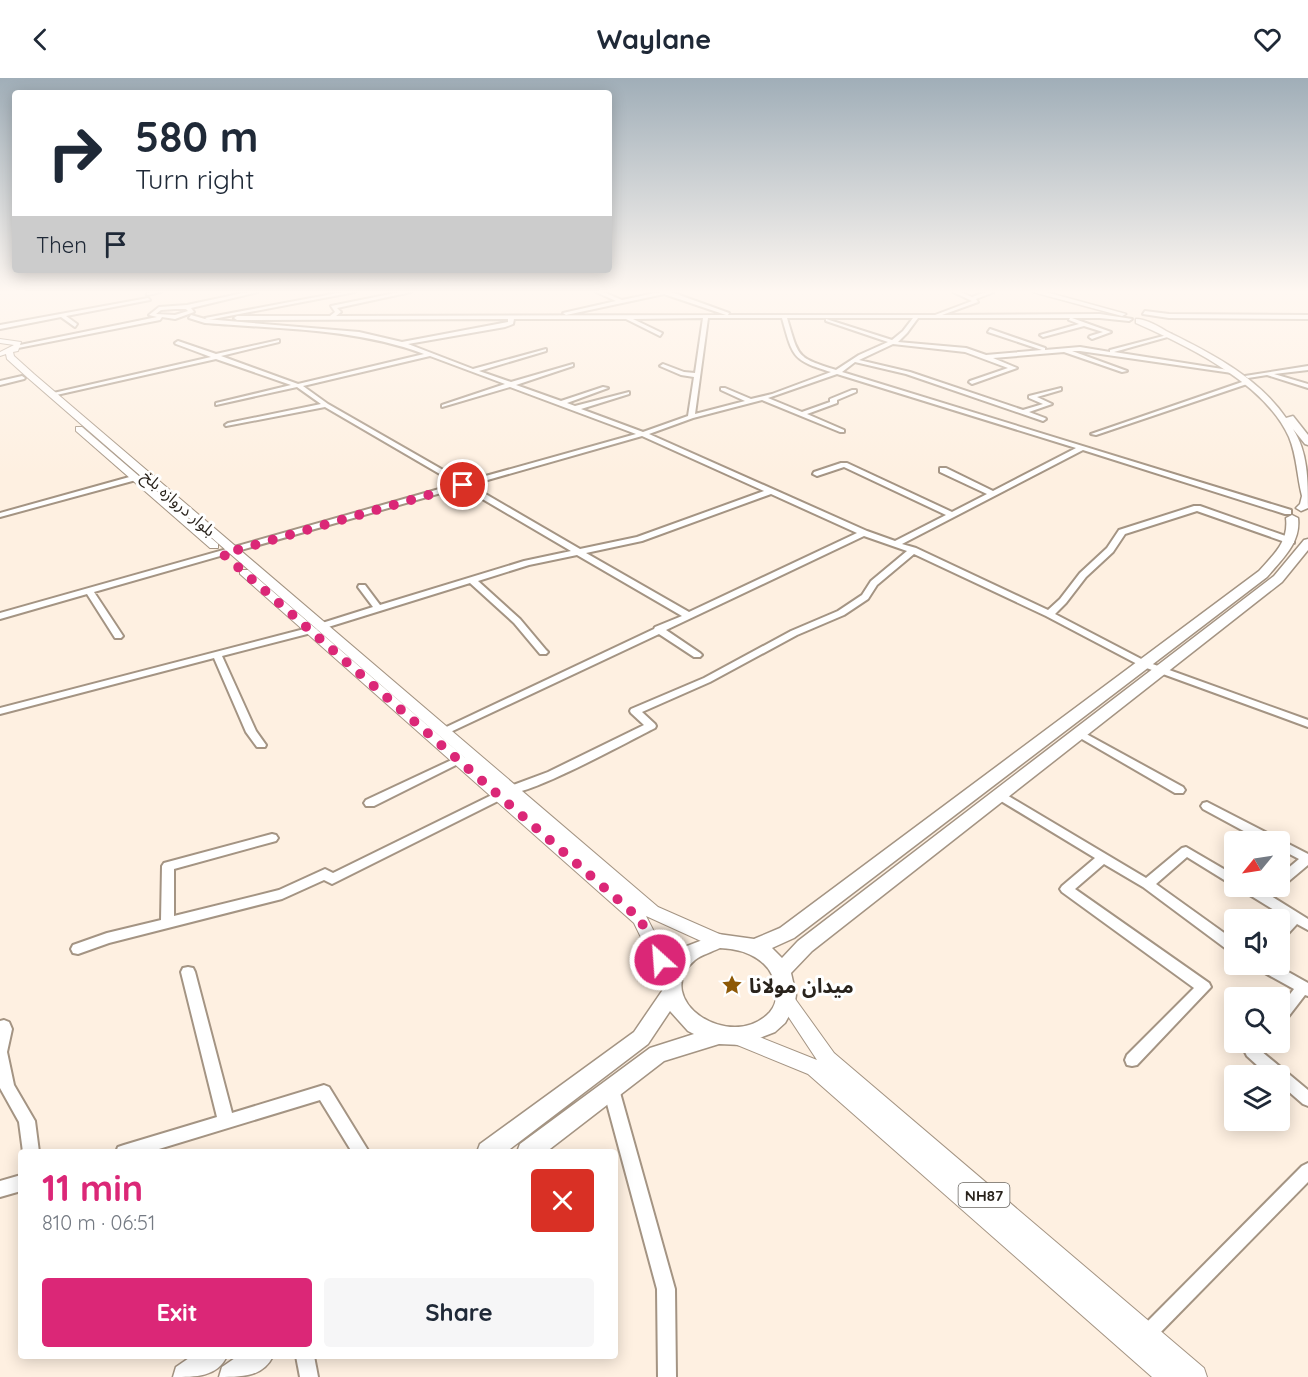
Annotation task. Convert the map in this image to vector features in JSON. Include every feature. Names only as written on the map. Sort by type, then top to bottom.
[{"type":"highway","points":[[1200,353],[1246,380],[1280,407],[1308,442]]},
{"type":"highway","points":[[755,947],[788,933],[1263,574],[1291,541],[1298,513],[1305,504],[1306,496],[1293,435],[1246,380],[1203,353]]},
{"type":"highway","points":[[492,1149],[640,1038],[670,987],[676,965],[686,954],[700,945],[718,941],[736,942],[755,947],[771,957],[782,970],[805,946],[1278,579],[1308,542]]},
{"type":"highway","name":"NH87","points":[[782,970],[787,985],[787,1001]]},
{"type":"highway","name":"NH87","points":[[670,987],[677,1008],[688,1021],[702,1030],[728,1036]]},
{"type":"highway","points":[[532,1149],[657,1054],[728,1036],[755,1033],[769,1025],[780,1014],[787,1001]]},
{"type":"highway","points":[[186,1377],[210,1359]]},
{"type":"highway","points":[[232,1377],[256,1359]]},
{"type":"main road","name":"بلوار دروازه بلخ","points":[[9,353],[22,378],[133,478],[228,552]]},
{"type":"main road","name":"بلوار دروازه بلخ","points":[[9,353],[10,357],[228,552],[444,732],[652,911],[718,941]]},
{"type":"main road","name":"بلوار دروازه بلخ","points":[[317,628],[458,760],[640,919],[670,987]]},
{"type":"main road","name":"NH87","points":[[787,1001],[827,1059],[1195,1377]]},
{"type":"main road","name":"NH87","points":[[728,1036],[815,1068],[1170,1377]]},
{"type":"street","points":[[206,353],[299,386],[326,405],[687,615]]},
{"type":"street","points":[[52,394],[231,353]]},
{"type":"street","points":[[423,353],[643,434],[864,533],[913,550],[1048,614],[1144,664],[1308,724]]},
{"type":"street","points":[[471,371],[535,353]]},
{"type":"street","points":[[691,417],[700,353]]},
{"type":"street","points":[[794,353],[798,360],[1298,513]]},
{"type":"street","points":[[0,616],[643,434],[691,417],[810,384],[837,372],[869,353]]},
{"type":"street","points":[[972,382],[1014,368],[973,353]]},
{"type":"street","points":[[985,357],[1030,353]]},
{"type":"street","points":[[1074,353],[1124,370]]},
{"type":"street","points":[[1113,353],[1232,371]]},
{"type":"street","points":[[218,404],[429,355]]},
{"type":"street","points":[[856,361],[908,373],[1043,419]]},
{"type":"street","points":[[444,406],[571,365]]},
{"type":"street","points":[[663,366],[683,374],[697,375]]},
{"type":"street","points":[[1094,434],[1246,380],[1267,374],[1308,368]]},
{"type":"street","points":[[1267,374],[1308,386]]},
{"type":"street","points":[[0,383],[22,378]]},
{"type":"street","points":[[558,404],[605,388]]},
{"type":"street","points":[[1023,412],[1049,404],[1031,397],[1059,388]]},
{"type":"street","points":[[723,389],[750,401]]},
{"type":"street","points":[[800,415],[835,402],[832,400],[854,391]]},
{"type":"street","points":[[572,409],[627,393]]},
{"type":"street","points":[[762,398],[842,431]]},
{"type":"street","points":[[228,425],[326,405]]},
{"type":"street","points":[[897,543],[1082,448]]},
{"type":"street","points":[[817,474],[844,465],[952,515]]},
{"type":"street","points":[[943,470],[993,494]]},
{"type":"street","points":[[0,515],[133,478]]},
{"type":"street","points":[[0,711],[317,628],[471,579],[577,550],[639,539],[772,491]]},
{"type":"street","points":[[1048,614],[1059,607],[1081,577],[1118,543],[1122,532],[1167,520],[1191,509],[1223,516],[1291,541]]},
{"type":"street","points":[[444,732],[864,533]]},
{"type":"street","points":[[512,790],[552,775],[651,726],[635,711],[707,680],[794,633],[840,613],[865,597],[874,583],[913,550]]},
{"type":"street","points":[[471,579],[517,621],[543,652]]},
{"type":"street","points":[[362,587],[378,608]]},
{"type":"street","points":[[90,592],[118,636]]},
{"type":"street","points":[[658,629],[697,655]]},
{"type":"street","points":[[217,655],[251,732],[261,745]]},
{"type":"street","points":[[1079,733],[1179,790]]},
{"type":"street","points":[[370,803],[458,760]]},
{"type":"street","points":[[78,949],[107,938],[282,894],[323,874],[332,879],[500,795]]},
{"type":"street","points":[[1000,795],[1147,884],[1224,940]]},
{"type":"street","points":[[1208,806],[1255,831]]},
{"type":"street","points":[[167,924],[168,866],[272,838]]},
{"type":"street","points":[[1290,849],[1308,859],[1290,874]]},
{"type":"street","points":[[1147,884],[1186,851],[1224,874]]},
{"type":"street","points":[[1103,858],[1066,889],[1204,987],[1132,1060]]},
{"type":"street","points":[[1262,897],[1308,925]]},
{"type":"street","points":[[1290,923],[1295,918]]},
{"type":"street","points":[[188,972],[226,1121]]},
{"type":"street","points":[[1281,975],[1306,989],[1290,1006]]},
{"type":"street","points":[[0,1027],[4,1026],[5,1029],[0,1052],[7,1087],[27,1121],[31,1149]]},
{"type":"street","points":[[1253,1053],[1308,1099]]},
{"type":"street","points":[[611,1089],[666,1289],[668,1377]]},
{"type":"street","points":[[134,1149],[324,1092],[359,1149]]},
{"type":"street","points":[[1146,1335],[1308,1171]]},
{"type":"street","points":[[0,1189],[18,1184]]},
{"type":"street","points":[[306,1359],[309,1377]]},
{"type":"place","name":"میدان مولانا","points":[[732,985]]},
{"type":"route","points":[[463,485],[223,554],[640,919],[660,960]]}]
